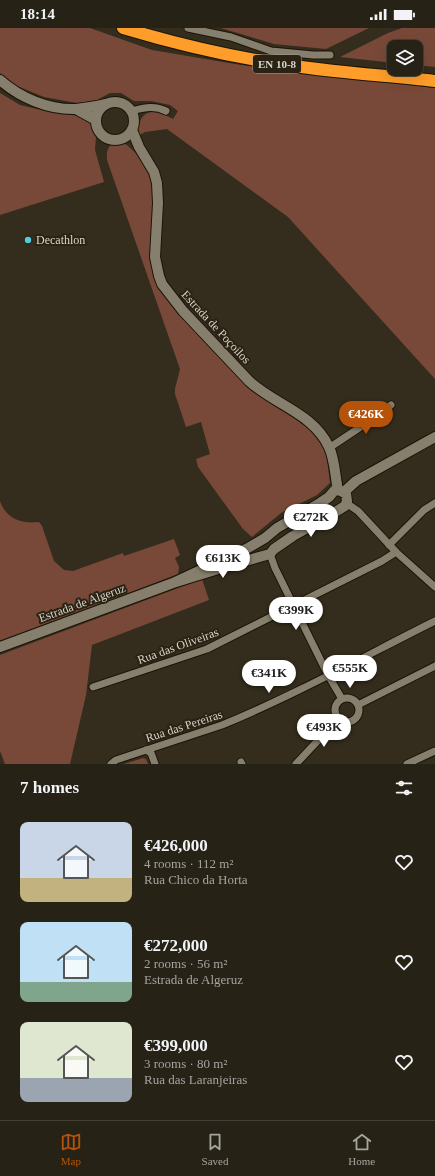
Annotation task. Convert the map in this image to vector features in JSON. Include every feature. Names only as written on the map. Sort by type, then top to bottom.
[{"type":"highway","name":"EN 10-8","points":[[123,28],[174,43],[226,55],[276,64],[435,81]]},
{"type":"main road","points":[[0,80],[12,90],[35,102],[76,109],[111,102],[125,105],[131,111]]},
{"type":"main road","points":[[76,109],[96,120],[101,109],[107,104]]},
{"type":"main road","name":"Estrada de Poçoilos","points":[[131,111],[134,120],[132,130],[139,147],[154,172],[157,183],[158,203],[155,257],[162,284],[183,311],[249,381],[304,417],[323,436],[329,448],[341,491]]},
{"type":"main road","name":"Estrada de Poçoilos","points":[[96,120],[98,130],[105,137],[117,140],[123,138],[139,147]]},
{"type":"main road","points":[[123,138],[132,130]]},
{"type":"main road","name":"Estrada de Algeruz","points":[[173,583],[248,548],[277,528],[329,497],[332,492],[341,491],[435,437]]},
{"type":"main road","points":[[329,497],[330,503],[334,507],[344,505],[347,496],[341,491]]},
{"type":"main road","name":"Estrada de Algeruz","points":[[0,647],[173,583],[271,553],[293,536],[327,517],[344,505]]},
{"type":"main road","points":[[268,538],[274,542],[271,553],[261,554],[258,544],[263,539],[268,538]]},
{"type":"street","points":[[188,28],[231,37],[271,51],[305,55],[330,55]]},
{"type":"street","points":[[131,111],[149,107],[159,108],[166,111]]},
{"type":"street","points":[[329,448],[391,405]]},
{"type":"street","points":[[344,505],[358,510],[389,545],[435,587]]},
{"type":"street","points":[[389,545],[433,506]]},
{"type":"street","name":"Rua das Oliveiras","points":[[93,687],[207,649],[382,562],[396,552]]},
{"type":"street","points":[[271,553],[275,568],[328,675],[342,699]]},
{"type":"street","name":"Rua das Pereiras","points":[[111,764],[116,760],[228,723],[328,675],[435,620]]},
{"type":"street","points":[[358,704],[435,666]]},
{"type":"street","points":[[351,698],[358,704],[358,714],[352,720],[347,722],[338,718],[335,710],[338,701],[351,698]]},
{"type":"street","points":[[296,764],[338,718]]},
{"type":"street","points":[[146,750],[152,754],[155,764]]},
{"type":"street","points":[[406,764],[435,751]]},
{"type":"shaded area","points":[[0,28],[90,28],[152,50],[241,65],[435,88],[435,379],[288,217],[167,129],[145,132],[138,136],[139,124],[146,114],[156,112],[173,119],[178,111],[170,105],[151,101],[134,101],[121,93],[110,93],[97,100],[77,103],[44,97],[12,84],[0,73]]},
{"type":"shaded area","points":[[221,28],[369,28],[326,49],[274,44]]},
{"type":"shaded area","points":[[402,28],[435,28],[435,67],[423,66],[423,40],[387,40],[387,62],[340,57],[388,33]]},
{"type":"shaded area","points":[[0,93],[20,105],[78,116],[91,124],[96,136],[95,150],[104,182],[0,215]]},
{"type":"shaded area","points":[[120,141],[126,144],[139,157],[148,170],[153,184],[154,198],[151,251],[155,277],[161,290],[213,350],[252,391],[304,423],[326,451],[330,483],[317,495],[281,513],[252,537],[243,529],[198,467],[196,459],[210,454],[201,422],[186,427],[175,394],[180,369],[107,160],[109,147],[113,143]]},
{"type":"shaded area","points":[[0,501],[6,512],[15,519],[26,522],[39,522],[42,526],[54,561],[64,570],[73,571],[123,553],[124,556],[174,539],[180,555],[175,558],[179,567],[178,574],[0,642]]},
{"type":"shaded area","points":[[202,579],[209,600],[92,645],[86,695],[70,764],[5,764],[0,751],[0,655]]},
{"type":"shaded area","points":[[143,758],[146,759],[148,764],[124,764]]},
{"type":"place","name":"Decathlon","points":[[28,240]]}]
